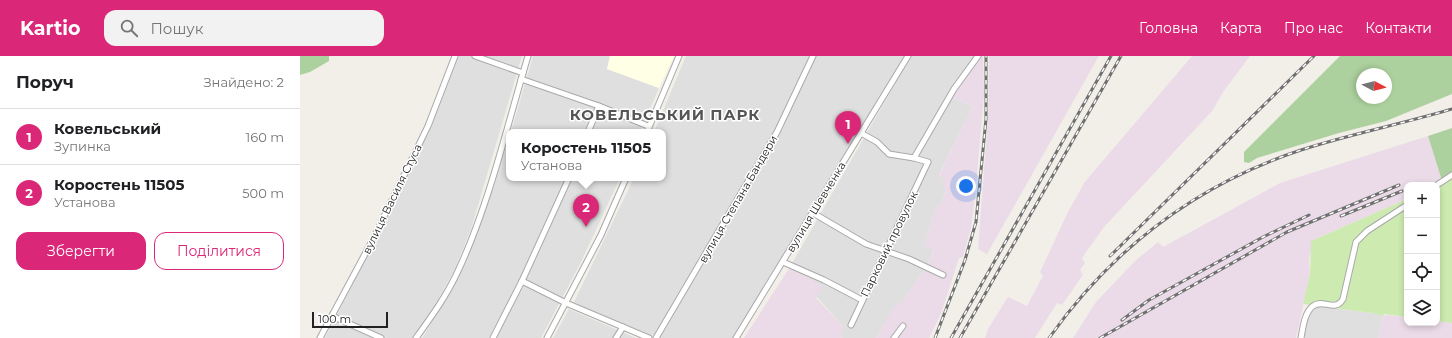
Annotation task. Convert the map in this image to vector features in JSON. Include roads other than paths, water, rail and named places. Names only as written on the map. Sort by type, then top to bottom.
[{"type":"street","name":"вулиця Василя Стуса","points":[[320,338],[372,241],[428,126],[455,56]]},
{"type":"street","points":[[475,56],[523,73]]},
{"type":"street","points":[[416,338],[439,307],[464,257],[475,230],[528,56]]},
{"type":"street","points":[[521,79],[599,106],[648,129],[679,56]]},
{"type":"street","name":"вулиця Степана Бандери","points":[[656,338],[777,132],[813,56]]},
{"type":"street","name":"вулиця Шевченка","points":[[736,338],[908,56]]},
{"type":"street","points":[[861,133],[877,142],[889,154],[914,158],[950,95],[978,56]]},
{"type":"street","points":[[589,129],[599,106]]},
{"type":"street","name":"Парковий провулок","points":[[851,325],[928,162],[914,158]]},
{"type":"street","points":[[1440,182],[1452,175]]},
{"type":"street","points":[[493,338],[522,281],[568,181]]},
{"type":"street","points":[[547,338],[566,303],[625,181]]},
{"type":"street","points":[[1301,338],[1304,322],[1313,306],[1318,303],[1337,306],[1343,299],[1356,242],[1367,231],[1404,207]]},
{"type":"street","points":[[813,213],[866,244],[909,259],[943,274]]},
{"type":"street","points":[[783,262],[824,280],[862,300]]},
{"type":"street","points":[[522,281],[566,303],[649,338]]},
{"type":"street","points":[[332,316],[381,338]]},
{"type":"street","points":[[894,338],[903,326]]},
{"type":"street","points":[[616,338],[623,327]]},
{"type":"railway","points":[[935,338],[965,260],[976,222],[986,119],[986,56]]},
{"type":"railway","points":[[951,338],[1111,56]]},
{"type":"railway","points":[[960,338],[1121,56]]},
{"type":"railway","points":[[1110,256],[1314,56]]},
{"type":"railway","points":[[1049,338],[1100,276],[1129,248],[1159,223],[1226,181],[1262,164],[1301,150],[1452,109]]},
{"type":"railway","points":[[1100,338],[1287,232],[1399,185]]},
{"type":"railway","points":[[1341,216],[1402,191]]},
{"type":"railway","points":[[1122,320],[1149,300],[1263,237],[1309,215]]},
{"type":"place","name":"Ковельський","points":[[848,144]]},
{"type":"place","name":"Коростень 11505","points":[[586,227]]},
{"type":"district","name":"КОВЕЛЬСЬКИЙ ПАРК","points":[[665,115]]}]
